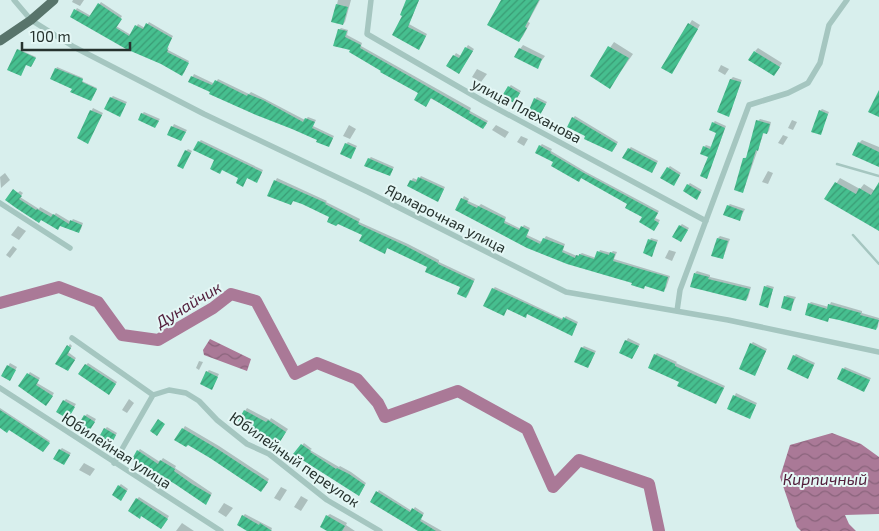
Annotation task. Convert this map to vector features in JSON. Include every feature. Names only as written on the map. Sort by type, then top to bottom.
[{"type":"main road","points":[[0,41],[31,20],[54,0]]},
{"type":"street","name":"Ярмарочная улица","points":[[14,0],[31,20],[74,47],[204,114],[368,192],[566,292],[677,311],[879,352]]},
{"type":"street","name":"улица Плеханова","points":[[371,0],[367,34],[482,101],[706,221]]},
{"type":"street","points":[[677,311],[680,290],[749,105],[788,93],[808,84],[820,63],[829,25],[847,0]]},
{"type":"street","points":[[0,203],[70,248]]},
{"type":"street","points":[[72,338],[153,395],[114,463]]},
{"type":"street","name":"Юбилейная улица","points":[[0,388],[221,531]]},
{"type":"street","name":"Юбилейный переулок","points":[[153,395],[169,390],[186,393],[199,401],[217,420],[247,444],[269,454],[327,500],[380,531]]},
{"type":"lane","points":[[837,164],[879,176]]},
{"type":"lane","points":[[853,235],[879,264]]},
{"type":"water","points":[[210,339],[251,359],[247,371],[204,355],[203,350]]},
{"type":"water","name":"Кирпичный","points":[[832,433],[861,444],[879,457],[879,514],[845,515],[849,524],[856,531],[801,531],[797,527],[780,477],[790,445]]},
{"type":"building","points":[[406,0],[419,0],[408,27],[426,36],[419,50],[392,35],[402,16],[400,15]]},
{"type":"building","points":[[501,0],[539,0],[519,42],[487,25]]},
{"type":"building","points":[[98,3],[122,19],[116,28],[129,36],[135,25],[143,29],[146,23],[172,38],[167,52],[189,63],[182,76],[161,64],[126,49],[70,17],[74,9],[89,17]]},
{"type":"building","points":[[336,4],[348,7],[343,25],[331,22]]},
{"type":"building","points":[[688,23],[698,29],[672,74],[661,68]]},
{"type":"building","points":[[338,29],[347,31],[345,37],[361,45],[360,48],[470,111],[469,113],[487,123],[483,129],[431,98],[426,107],[414,100],[418,93],[380,72],[349,52],[350,50],[333,46]]},
{"type":"building","points":[[608,46],[629,58],[610,89],[590,76]]},
{"type":"building","points":[[465,47],[473,51],[459,74],[446,66],[453,55],[459,58]]},
{"type":"building","points":[[519,48],[542,59],[538,69],[514,57]]},
{"type":"building","points":[[17,49],[36,58],[31,67],[26,65],[21,76],[7,70]]},
{"type":"building","points":[[754,51],[780,67],[774,76],[748,60]]},
{"type":"building","points":[[55,68],[83,79],[82,82],[97,89],[91,101],[70,92],[72,89],[50,79]]},
{"type":"building","points":[[191,76],[212,85],[215,80],[247,96],[248,94],[263,100],[303,122],[305,118],[315,122],[312,128],[333,138],[329,147],[316,142],[317,140],[209,94],[210,92],[188,82]]},
{"type":"building","points":[[730,79],[741,82],[729,117],[717,112]]},
{"type":"building","points":[[508,86],[520,93],[514,103],[502,96]]},
{"type":"building","points":[[879,90],[879,117],[868,112]]},
{"type":"building","points":[[110,97],[126,104],[120,117],[104,109]]},
{"type":"building","points":[[534,98],[546,104],[540,115],[529,110]]},
{"type":"building","points":[[90,110],[102,115],[88,144],[77,138]]},
{"type":"building","points":[[819,110],[828,114],[821,135],[811,132]]},
{"type":"building","points":[[141,113],[159,121],[155,128],[138,120]]},
{"type":"building","points":[[572,117],[617,144],[612,152],[584,139],[585,136],[567,127]]},
{"type":"building","points":[[756,120],[770,124],[767,134],[763,133],[758,151],[756,150],[743,193],[734,190],[743,158],[746,158]]},
{"type":"building","points":[[712,122],[725,128],[707,179],[700,176],[708,157],[700,154],[703,146],[710,149],[716,133],[709,130]]},
{"type":"building","points":[[171,126],[186,132],[181,141],[167,135]]},
{"type":"building","points":[[198,141],[262,172],[257,183],[247,178],[243,187],[236,183],[238,178],[222,170],[220,174],[210,169],[214,160],[193,150]]},
{"type":"building","points":[[858,142],[879,152],[879,167],[852,155]]},
{"type":"building","points":[[345,143],[356,148],[351,159],[340,154]]},
{"type":"building","points":[[539,145],[584,173],[658,213],[654,220],[659,223],[654,231],[639,222],[642,217],[625,208],[627,204],[581,178],[579,182],[551,166],[553,162],[535,153]]},
{"type":"building","points":[[628,148],[657,163],[652,173],[622,158]]},
{"type":"building","points":[[185,150],[191,153],[183,169],[177,166]]},
{"type":"building","points":[[368,158],[393,169],[390,176],[364,166]]},
{"type":"building","points":[[667,167],[680,175],[674,186],[660,178]]},
{"type":"building","points":[[418,177],[444,189],[438,202],[407,186],[410,180],[416,182]]},
{"type":"building","points":[[274,180],[326,203],[359,222],[358,224],[474,281],[466,298],[457,294],[460,287],[425,272],[427,267],[387,248],[385,254],[359,241],[362,235],[338,224],[336,226],[327,222],[329,217],[302,204],[293,201],[291,205],[267,196]]},
{"type":"building","points":[[835,182],[856,194],[859,188],[871,195],[879,182],[879,231],[824,199]]},
{"type":"building","points":[[687,184],[701,192],[697,200],[683,191]]},
{"type":"building","points":[[13,189],[22,196],[19,199],[36,210],[51,217],[53,214],[69,224],[70,220],[82,225],[79,233],[60,226],[58,230],[41,220],[39,223],[16,208],[5,200]]},
{"type":"building","points":[[461,198],[477,208],[478,206],[505,219],[504,223],[519,230],[521,226],[529,230],[526,237],[540,244],[543,238],[564,246],[562,252],[575,258],[579,254],[594,259],[597,251],[609,255],[610,252],[615,254],[613,261],[668,277],[664,292],[645,286],[644,289],[631,285],[632,283],[567,264],[527,248],[455,210]]},
{"type":"building","points":[[727,205],[743,211],[740,221],[723,215]]},
{"type":"building","points":[[679,225],[688,230],[681,242],[672,237]]},
{"type":"building","points":[[717,238],[728,241],[723,259],[711,256]]},
{"type":"building","points":[[648,239],[657,242],[652,257],[643,253]]},
{"type":"building","points":[[694,273],[709,277],[708,279],[750,289],[746,301],[690,287]]},
{"type":"building","points":[[764,286],[773,289],[768,308],[759,305]]},
{"type":"building","points":[[492,288],[562,320],[563,317],[577,324],[572,336],[527,314],[526,318],[507,309],[504,316],[483,306]]},
{"type":"building","points":[[784,296],[794,299],[791,311],[781,308]]},
{"type":"building","points":[[808,303],[827,309],[828,304],[879,320],[876,330],[839,320],[829,318],[828,322],[805,315]]},
{"type":"building","points":[[625,340],[639,346],[632,359],[619,353]]},
{"type":"building","points":[[750,343],[766,351],[755,376],[739,369]]},
{"type":"building","points":[[67,345],[71,348],[67,355],[75,360],[68,371],[55,364]]},
{"type":"building","points":[[581,347],[595,353],[588,368],[574,362]]},
{"type":"building","points":[[654,354],[675,364],[675,366],[724,388],[716,404],[677,386],[679,382],[648,368]]},
{"type":"building","points":[[793,355],[814,365],[808,379],[787,369]]},
{"type":"building","points":[[85,364],[116,384],[109,395],[78,374]]},
{"type":"building","points":[[7,365],[16,370],[10,381],[1,376]]},
{"type":"building","points":[[842,368],[870,380],[864,392],[837,379]]},
{"type":"building","points":[[206,371],[218,377],[212,390],[200,384]]},
{"type":"building","points":[[27,373],[39,380],[36,385],[53,396],[46,406],[18,386]]},
{"type":"building","points":[[733,395],[756,405],[750,419],[727,409]]},
{"type":"building","points":[[63,400],[75,407],[68,419],[56,412]]},
{"type":"building","points":[[0,410],[50,443],[43,452],[9,430],[7,433],[0,428]]},
{"type":"building","points":[[244,410],[266,422],[268,420],[286,432],[278,445],[238,421]]},
{"type":"building","points":[[84,415],[95,422],[89,431],[78,425]]},
{"type":"building","points":[[158,419],[165,424],[157,436],[150,431]]},
{"type":"building","points":[[104,428],[116,435],[112,443],[99,437]]},
{"type":"building","points":[[182,428],[268,482],[261,492],[210,458],[188,445],[186,447],[174,440]]},
{"type":"building","points":[[301,444],[336,469],[349,474],[365,485],[359,496],[293,454]]},
{"type":"building","points":[[59,449],[70,455],[64,465],[53,459]]},
{"type":"building","points":[[137,450],[158,464],[160,460],[175,469],[174,471],[192,484],[211,495],[206,505],[132,459]]},
{"type":"building","points":[[118,485],[127,491],[121,501],[112,495]]},
{"type":"building","points":[[376,491],[410,512],[412,508],[423,515],[420,521],[436,531],[418,531],[370,502]]},
{"type":"building","points":[[136,498],[168,519],[161,529],[141,516],[140,519],[128,511]]},
{"type":"building","points":[[242,515],[272,531],[247,531],[237,525]]},
{"type":"building","points":[[326,515],[345,526],[342,531],[327,531],[320,527]]},
{"type":"waterway","name":"Дунайчик","points":[[0,303],[59,287],[98,302],[122,335],[158,340],[213,308],[231,294],[256,301],[295,374],[317,363],[357,379],[378,403],[385,417],[458,391],[527,429],[553,487],[579,460],[649,484],[659,531]]}]
